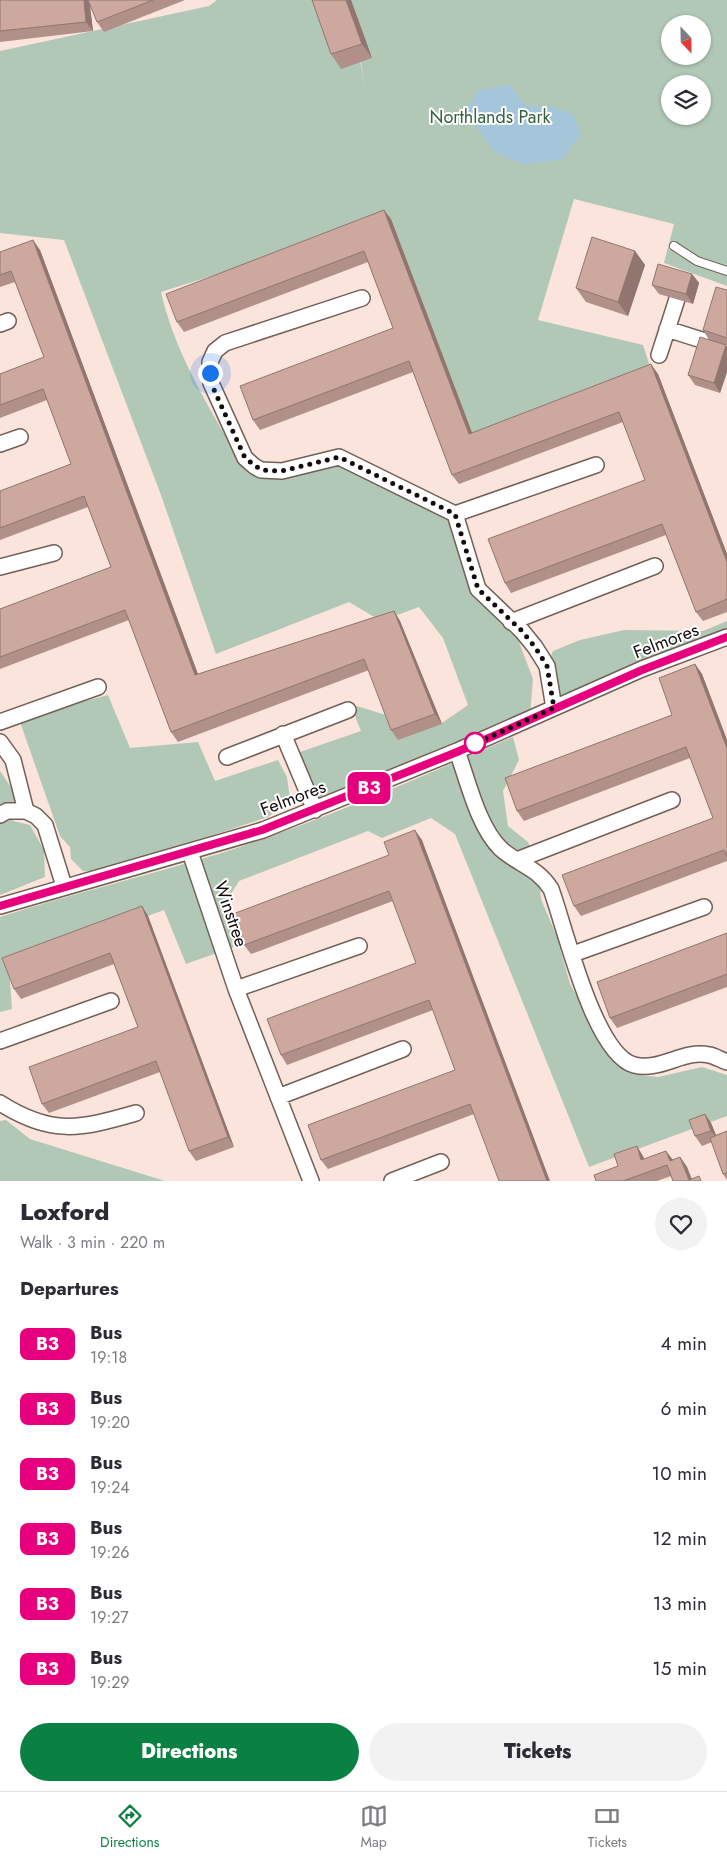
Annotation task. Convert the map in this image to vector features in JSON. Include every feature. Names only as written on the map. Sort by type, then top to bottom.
[{"type":"street","points":[[362,298],[225,343],[215,351],[210,362],[211,383],[245,458],[254,466],[261,470],[282,471],[339,457],[455,514],[596,466]]},
{"type":"street","points":[[658,355],[677,300]]},
{"type":"street","points":[[668,328],[727,348]]},
{"type":"street","points":[[0,444],[20,436]]},
{"type":"street","points":[[455,514],[478,589],[535,647],[547,666],[554,708]]},
{"type":"street","points":[[0,566],[54,553]]},
{"type":"street","points":[[511,622],[655,566]]},
{"type":"street","name":"Felmores","points":[[0,906],[262,830],[457,752],[642,670],[727,637]]},
{"type":"street","points":[[0,722],[98,687]]},
{"type":"street","points":[[227,757],[348,710]]},
{"type":"street","points":[[283,734],[315,810]]},
{"type":"street","points":[[0,742],[14,760],[26,811]]},
{"type":"street","points":[[457,752],[487,830],[503,850],[543,876],[551,889],[587,1000],[603,1034],[624,1059],[633,1065],[645,1066],[658,1065],[696,1055],[709,1055],[727,1062]]},
{"type":"street","points":[[517,860],[672,800]]},
{"type":"street","points":[[0,815],[7,812],[26,811],[36,816],[45,825],[64,886]]},
{"type":"street","name":"Winstree","points":[[190,852],[236,989],[311,1181]]},
{"type":"street","points":[[573,954],[704,907]]},
{"type":"street","points":[[236,989],[359,946]]},
{"type":"street","points":[[0,1040],[111,1001]]},
{"type":"street","points":[[278,1097],[403,1049]]},
{"type":"street","points":[[0,1103],[41,1124],[70,1128],[94,1125],[136,1113]]},
{"type":"street","points":[[392,1181],[441,1162]]},
{"type":"lane","points":[[674,246],[697,261],[727,271]]},
{"type":"green space","name":"Northlands Park","points":[[217,0],[348,0],[365,86],[350,0],[727,0],[727,286],[664,263],[674,224],[574,199],[538,320],[643,345],[653,376],[474,438],[391,219],[161,292],[176,340],[186,363],[209,408],[247,473],[282,476],[339,457],[455,514],[479,595],[514,629],[533,679],[530,715],[318,805],[297,753],[361,731],[353,711],[357,706],[386,715],[439,725],[468,705],[443,638],[419,607],[381,621],[349,602],[216,654],[161,495],[64,240],[0,233],[0,51],[209,6]]},
{"type":"green space","points":[[727,621],[727,633],[573,693],[558,695],[547,666],[553,651],[580,640],[624,630],[703,631]]},
{"type":"green space","points":[[108,695],[130,748],[198,742],[215,781],[278,760],[287,777],[290,799],[268,817],[101,872],[83,871],[71,859],[70,847],[60,836],[19,719]]},
{"type":"green space","points":[[513,737],[519,760],[503,791],[508,826],[528,842],[538,865],[541,899],[557,937],[570,984],[610,1054],[631,1074],[658,1077],[702,1067],[727,1075],[727,1116],[589,1167],[455,834],[431,818],[382,838],[368,831],[239,881],[226,902],[239,945],[186,964],[164,910],[9,967],[12,1009],[0,1012],[0,917],[256,842],[367,799]]},
{"type":"green space","points":[[0,771],[15,793],[13,821],[30,825],[44,850],[45,877],[0,895]]},
{"type":"green space","points":[[6,1120],[30,1139],[165,1181],[0,1181],[0,1121]]},
{"type":"water","points":[[510,85],[526,106],[553,107],[573,114],[581,135],[562,159],[525,165],[494,152],[466,112],[478,90]]},
{"type":"building","points":[[0,0],[84,0],[86,22],[0,31]]},
{"type":"building","points":[[88,0],[153,0],[97,22]]},
{"type":"building","points":[[312,0],[346,0],[362,44],[331,54]]},
{"type":"building","points":[[384,210],[469,434],[651,364],[727,562],[727,599],[696,612],[662,524],[505,583],[488,539],[645,480],[619,412],[452,475],[409,361],[253,420],[240,386],[393,328],[364,251],[177,322],[166,294]]},
{"type":"building","points":[[592,237],[635,251],[618,302],[576,288]]},
{"type":"building","points":[[33,240],[195,675],[394,611],[435,714],[391,730],[364,659],[171,732],[125,610],[0,657],[0,609],[111,567],[84,496],[0,528],[0,491],[71,464],[43,389],[0,405],[0,374],[44,357],[11,271],[0,275],[0,252]]},
{"type":"building","points":[[658,264],[692,274],[686,294],[652,285]]},
{"type":"building","points":[[716,287],[727,290],[727,338],[703,330]]},
{"type":"building","points":[[700,337],[726,345],[714,383],[688,375]]},
{"type":"building","points":[[695,664],[727,748],[727,857],[724,850],[574,906],[562,875],[713,818],[686,747],[517,811],[505,778],[672,715],[659,678]]},
{"type":"building","points":[[415,830],[547,1181],[499,1181],[470,1104],[321,1160],[308,1125],[455,1070],[429,1000],[281,1055],[267,1019],[416,963],[389,891],[244,945],[233,914],[389,855],[384,842]]},
{"type":"building","points":[[142,906],[228,1137],[189,1151],[156,1061],[42,1104],[29,1067],[138,1027],[110,953],[14,989],[2,958]]},
{"type":"building","points":[[727,933],[727,974],[610,1018],[597,982]]},
{"type":"building","points":[[705,1114],[711,1131],[695,1136],[689,1120]]},
{"type":"building","points":[[727,1131],[727,1173],[723,1174],[710,1138]]},
{"type":"building","points":[[637,1146],[641,1160],[666,1151],[670,1161],[680,1157],[689,1180],[699,1176],[701,1181],[673,1181],[667,1165],[623,1181],[596,1181],[594,1175],[618,1166],[614,1154]]},
{"type":"bus line","name":"B3","points":[[0,906],[262,830],[457,752],[642,670],[727,637]]},
{"type":"route","points":[[210,373],[211,383],[245,458],[254,466],[261,470],[282,471],[339,457],[455,514],[478,589],[522,631],[535,647],[547,666],[554,708],[470,746],[475,743]]}]
